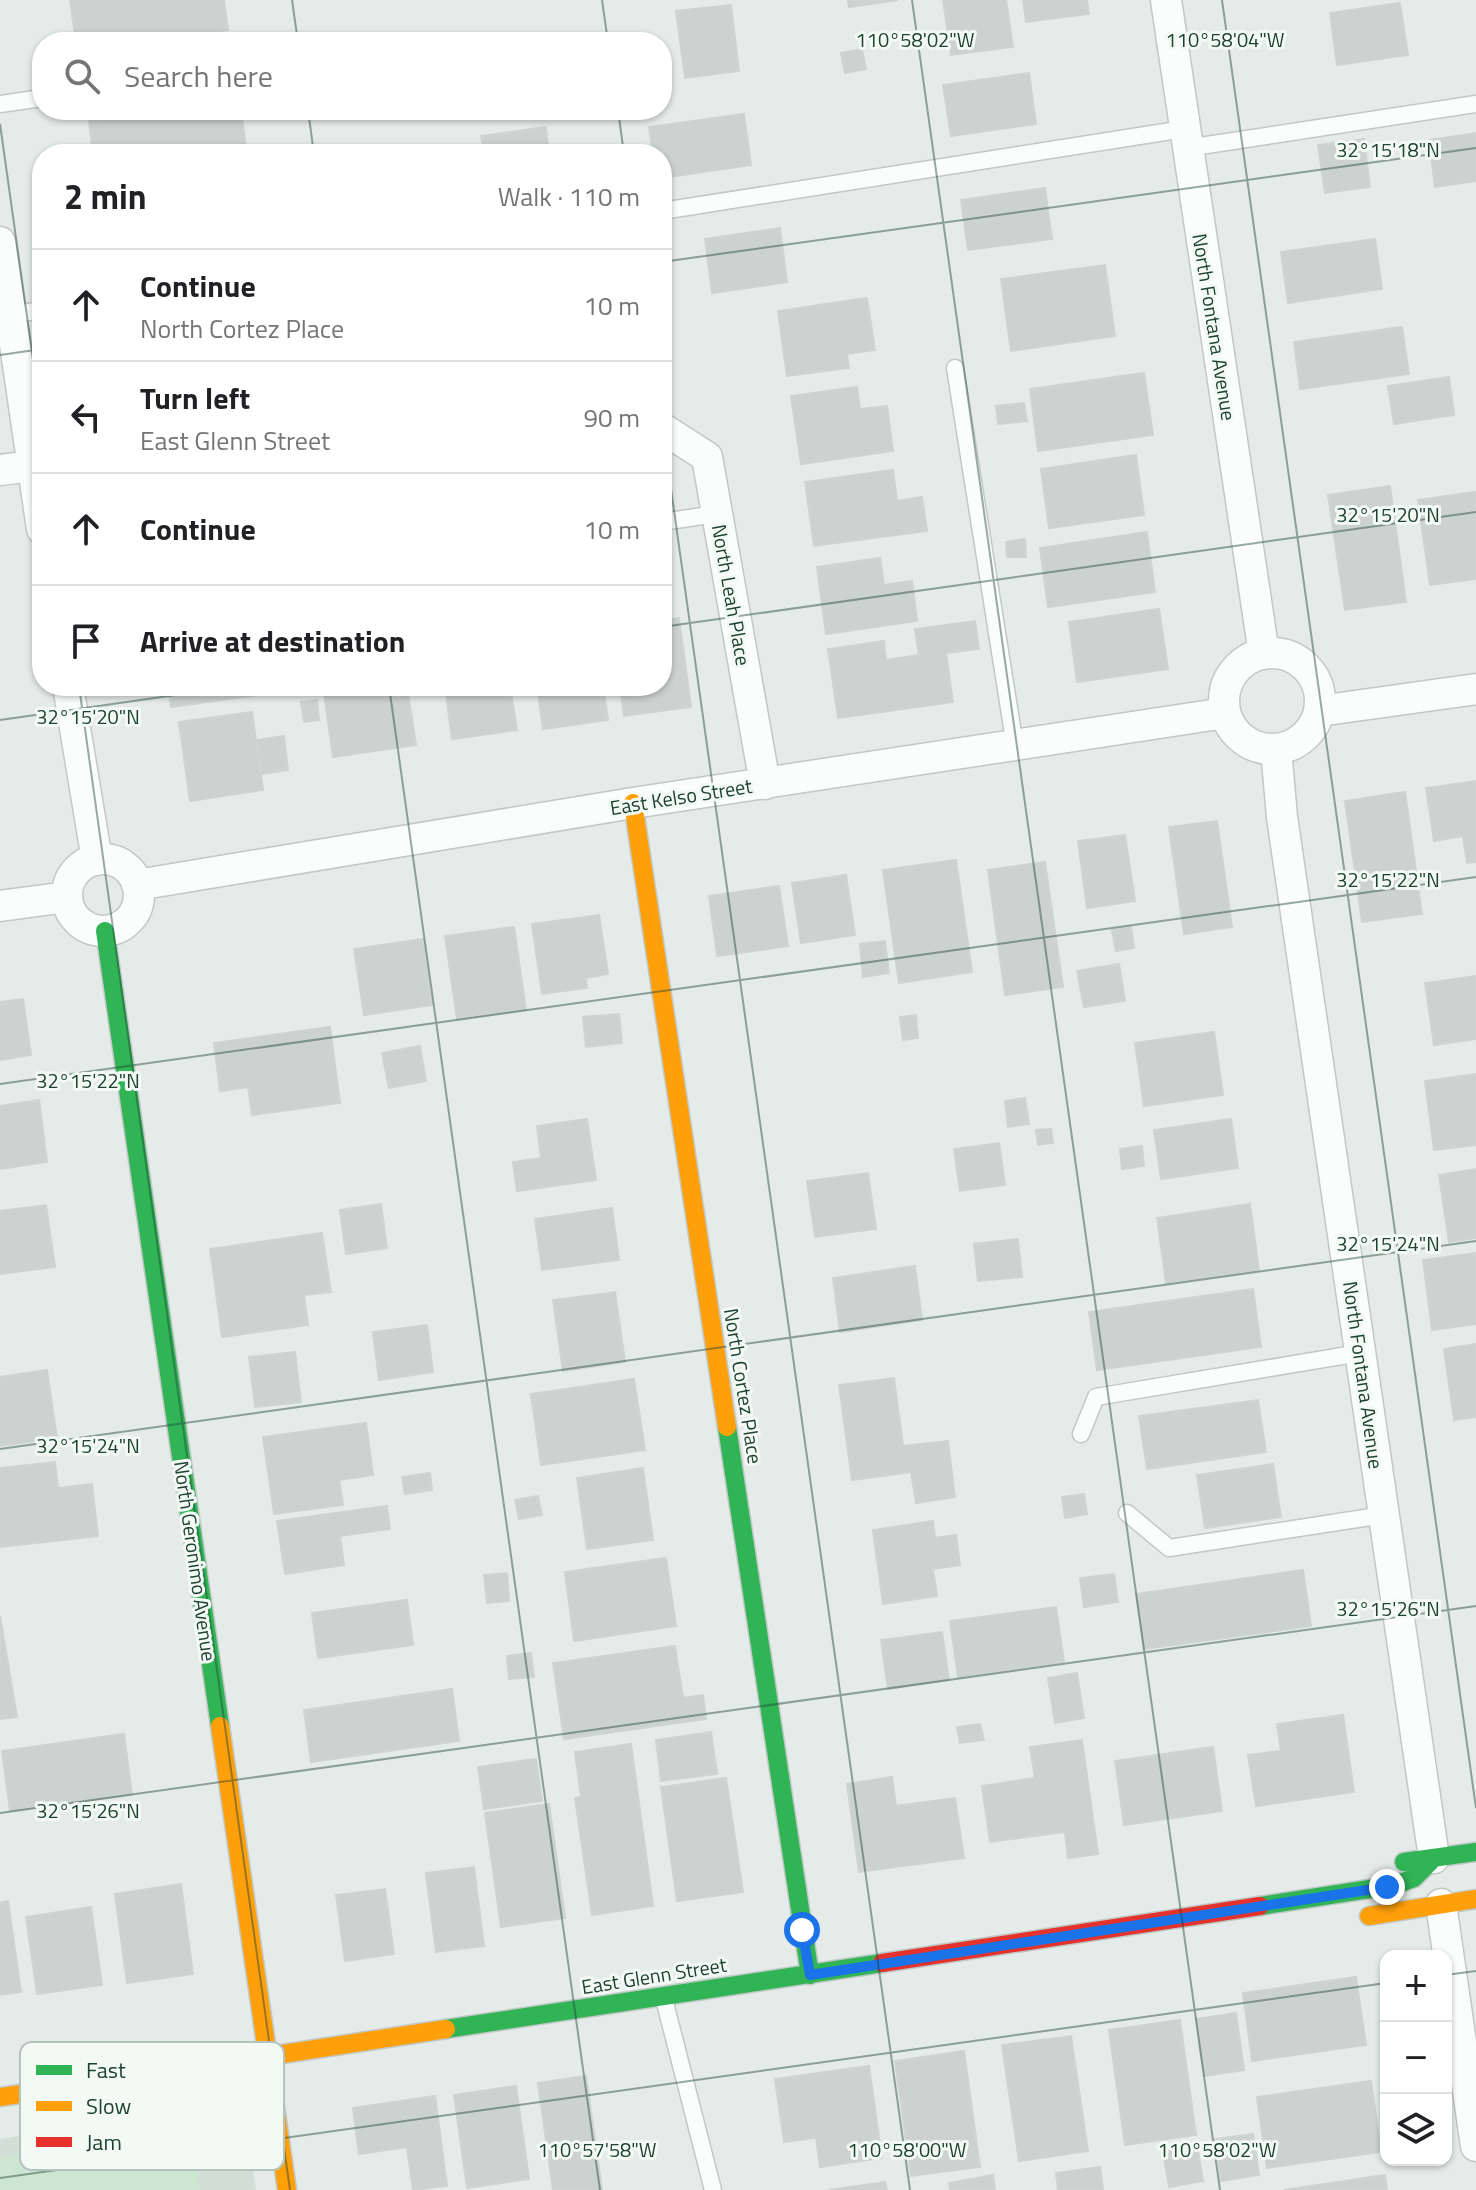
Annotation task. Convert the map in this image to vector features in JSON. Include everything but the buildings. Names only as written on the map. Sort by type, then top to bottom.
[{"type":"street","name":"North Fontana Avenue","points":[[1166,0],[1264,654]]},
{"type":"street","points":[[0,242],[10,315],[32,419]]},
{"type":"street","name":"North Leah Place","points":[[672,434],[707,457],[765,784]]},
{"type":"street","points":[[0,470],[32,466]]},
{"type":"street","points":[[1264,654],[1290,657],[1304,666],[1319,695],[1319,711],[1303,738],[1276,749],[1247,743],[1235,733],[1225,713],[1225,690],[1232,675],[1243,663],[1264,654]]},
{"type":"street","points":[[1319,711],[1476,689]]},
{"type":"street","points":[[70,696],[97,860]]},
{"type":"street","name":"East Kelso Street","points":[[137,885],[633,803],[1225,713]]},
{"type":"street","name":"North Fontana Avenue","points":[[1276,749],[1284,832],[1434,1858]]},
{"type":"street","name":"North Cortez Place","points":[[633,803],[810,1975]]},
{"type":"street","points":[[97,860],[120,863],[130,871],[137,885],[138,905],[133,916],[124,924],[105,931],[79,923],[67,897],[77,871],[97,860]]},
{"type":"street","points":[[0,906],[67,897]]},
{"type":"street","name":"North Geronimo Avenue","points":[[105,931],[265,2042]]},
{"type":"street","points":[[1380,1866],[1476,1852]]},
{"type":"street","points":[[1315,1897],[1409,1883],[1434,1858]]},
{"type":"street","name":"East Glenn Street","points":[[284,2054],[1315,1897],[1353,1869]]},
{"type":"street","points":[[1441,1904],[1476,1878]]},
{"type":"street","points":[[1315,1897],[1363,1917],[1476,1899]]},
{"type":"street","points":[[1441,1904],[1476,2146]]},
{"type":"street","name":"East Glenn Street","points":[[0,2097],[20,2094]]},
{"type":"street","name":"North Geronimo Avenue","points":[[284,2170],[287,2190]]},
{"type":"lane","points":[[0,104],[32,99]]},
{"type":"lane","points":[[672,210],[1186,139],[1476,104]]},
{"type":"lane","points":[[10,315],[32,312]]},
{"type":"lane","points":[[955,368],[1015,746]]},
{"type":"lane","points":[[672,521],[716,514]]},
{"type":"lane","points":[[1081,1434],[1096,1397],[1360,1353]]},
{"type":"lane","points":[[1127,1513],[1169,1548],[1384,1515]]},
{"type":"lane","points":[[663,1997],[713,2190]]},
{"type":"shaded area","points":[[20,2136],[20,2170],[253,2170],[256,2190],[0,2190],[0,2139]]},
{"type":"green space","points":[[20,2154],[20,2170],[197,2170],[200,2190],[0,2190],[0,2157]]},
{"type":"traffic: fast","points":[[105,931],[220,1726]]},
{"type":"traffic: fast","points":[[727,1427],[810,1975]]},
{"type":"traffic: fast","points":[[1404,1862],[1476,1852]]},
{"type":"traffic: fast","points":[[1260,1906],[1395,1885],[1414,1878],[1434,1858]]},
{"type":"traffic: fast","points":[[446,2029],[882,1963]]},
{"type":"traffic: slow","points":[[633,803],[727,1427]]},
{"type":"traffic: slow","points":[[220,1726],[266,2042]]},
{"type":"traffic: slow","points":[[1369,1916],[1476,1899]]},
{"type":"traffic: slow","points":[[284,2054],[446,2029]]},
{"type":"traffic: slow","points":[[0,2097],[20,2094]]},
{"type":"traffic: slow","points":[[284,2169],[287,2190]]},
{"type":"traffic: jam","points":[[882,1963],[1260,1906]]},
{"type":"route","points":[[802,1930],[810,1975],[1387,1887]]}]
